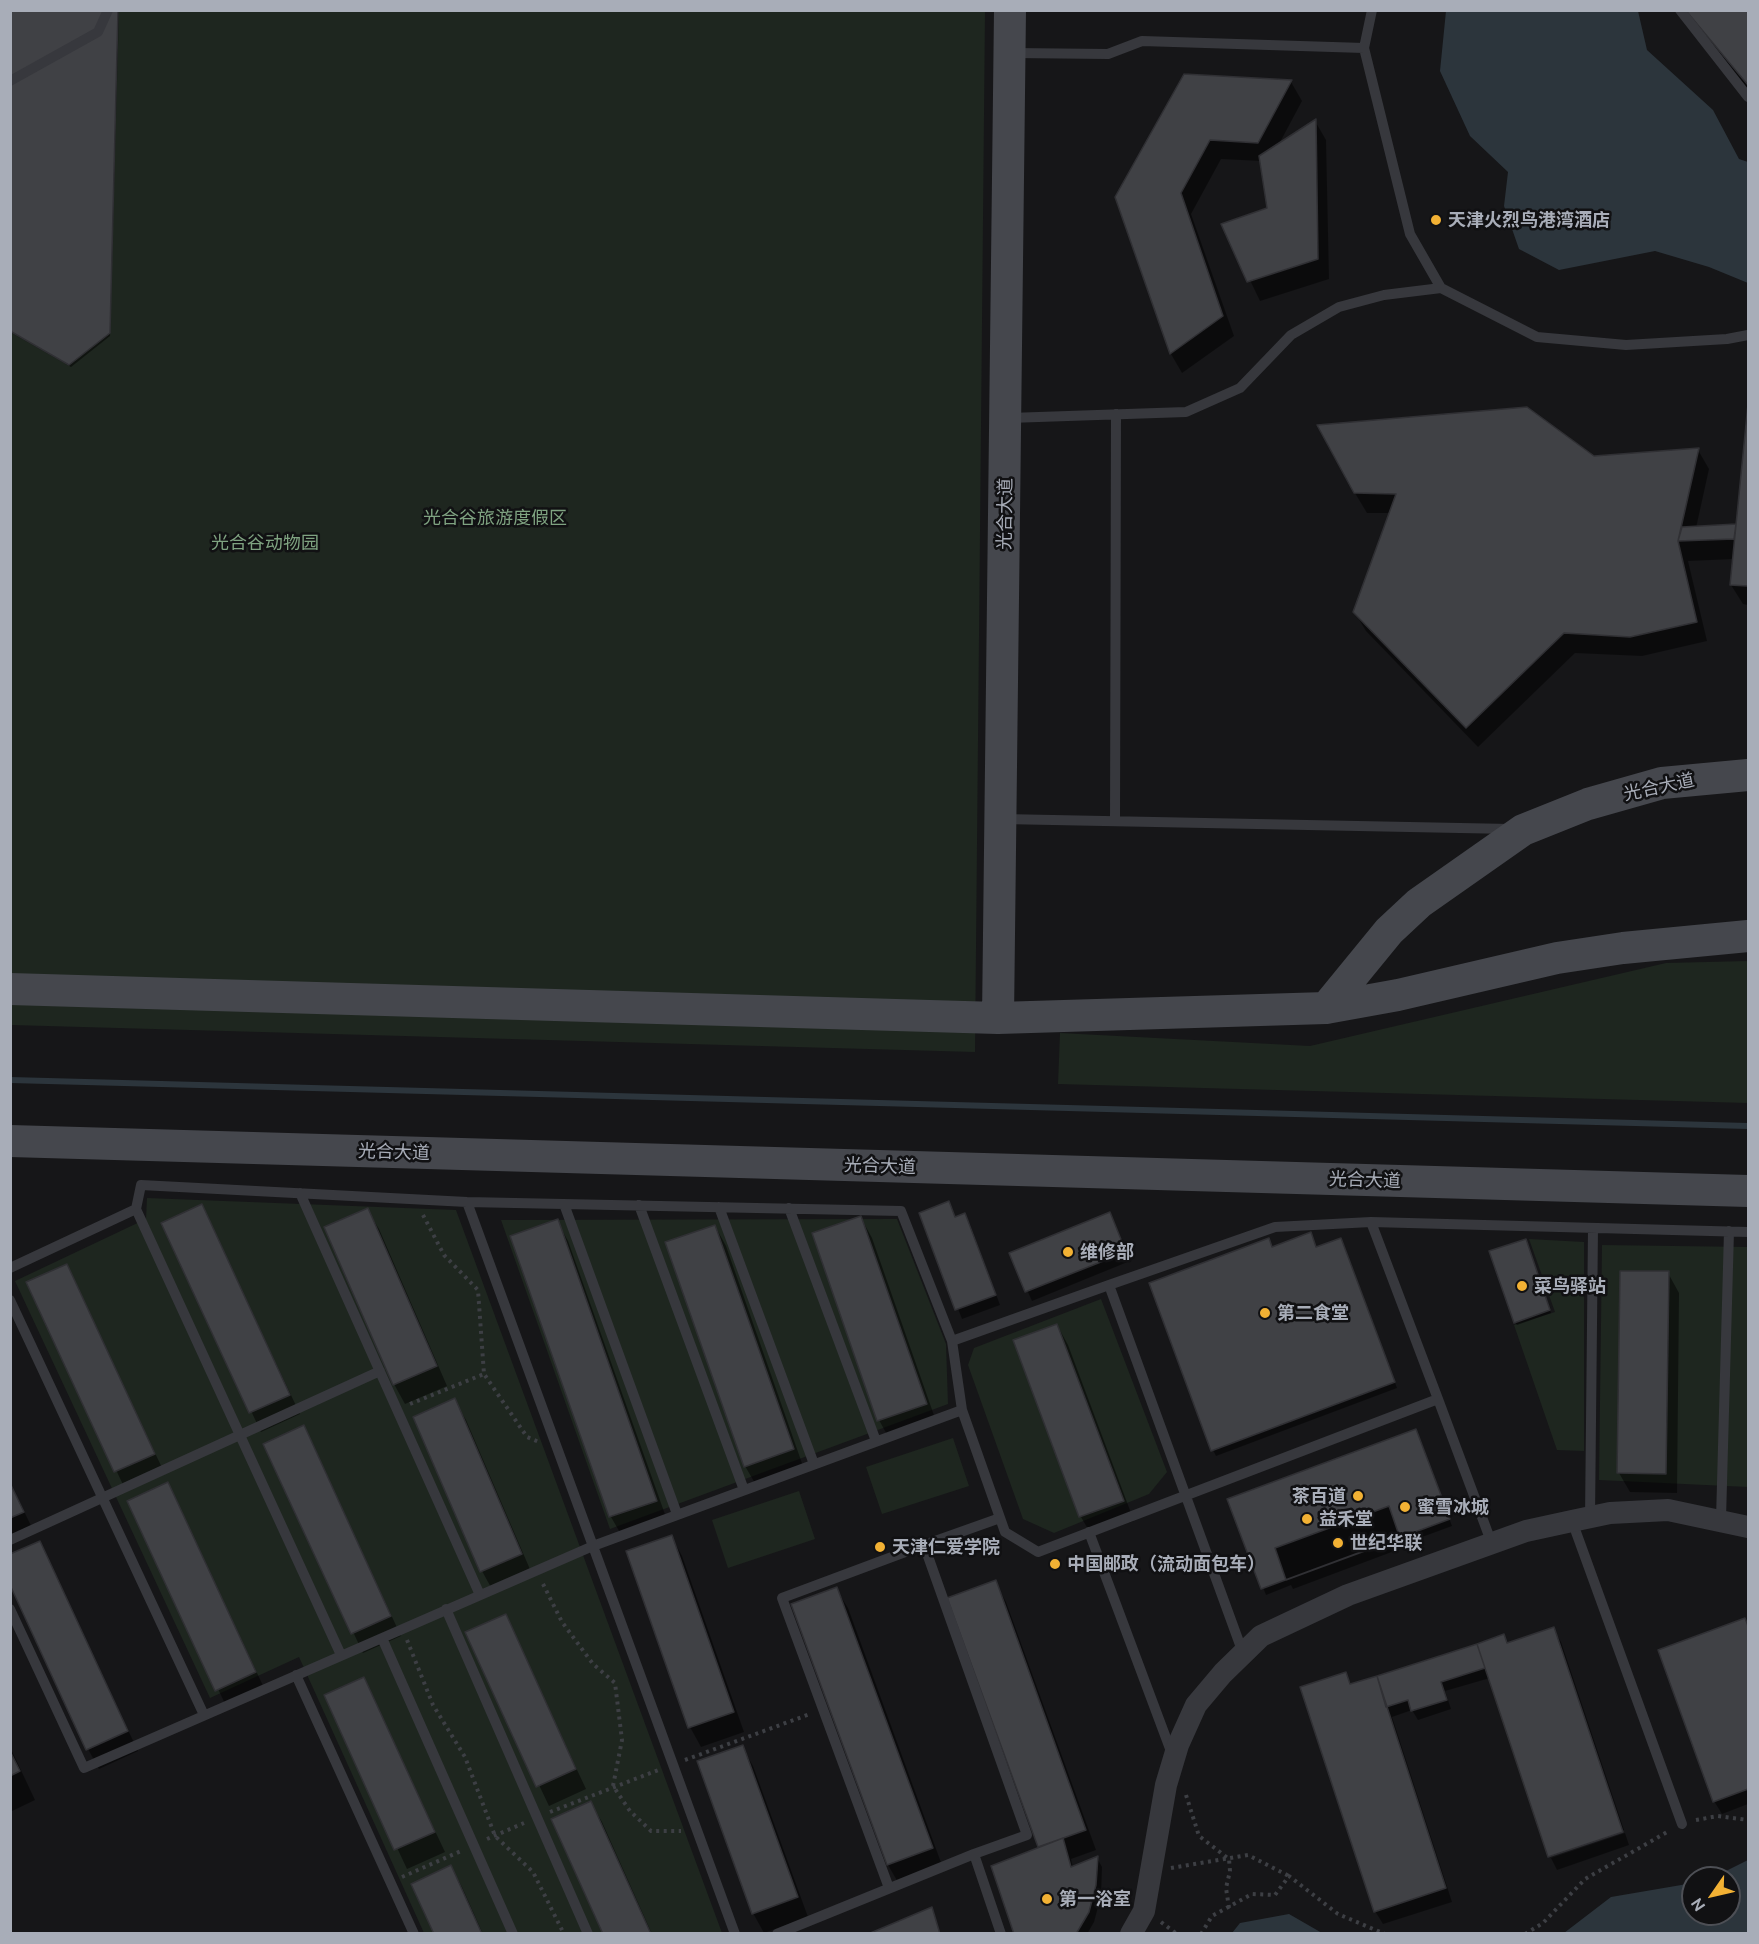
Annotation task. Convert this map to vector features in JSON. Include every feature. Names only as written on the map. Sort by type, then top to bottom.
[{"type":"street","name":"光合大道","points":[[998,1018],[1010,10]]},
{"type":"street","name":"光合大道","points":[[1326,1008],[1389,931],[1419,903],[1523,830],[1588,804],[1662,783],[1749,775]]},
{"type":"street","points":[[10,989],[998,1018],[1326,1008],[1398,995],[1557,958],[1623,948],[1749,936]]},
{"type":"street","name":"光合大道","points":[[10,1141],[1749,1191]]},
{"type":"street","points":[[1131,1934],[1144,1911],[1166,1785],[1174,1758],[1197,1705],[1261,1636],[1348,1595],[1526,1531],[1610,1513],[1668,1510],[1721,1519],[1749,1527]]},
{"type":"lane","points":[[10,81],[98,32],[108,10]]},
{"type":"lane","points":[[1372,10],[1364,48],[1410,234],[1441,288],[1537,337],[1626,345],[1727,339],[1749,335]]},
{"type":"lane","points":[[1680,10],[1749,97]]},
{"type":"lane","points":[[1010,53],[1108,54],[1142,41],[1364,48]]},
{"type":"lane","points":[[1006,418],[1186,412],[1240,388],[1291,335],[1339,307],[1384,295],[1441,288]]},
{"type":"lane","points":[[1114,821],[1116,414]]},
{"type":"lane","points":[[1001,819],[1523,830]]},
{"type":"lane","points":[[341,1655],[136,1209],[141,1185],[467,1202],[901,1210],[951,1341],[962,1410],[1005,1532],[1038,1552],[1438,1399]]},
{"type":"lane","points":[[300,1193],[480,1594]]},
{"type":"lane","points":[[467,1202],[735,1934]]},
{"type":"lane","points":[[564,1204],[677,1515]]},
{"type":"lane","points":[[639,1205],[744,1490]]},
{"type":"lane","points":[[718,1207],[814,1464]]},
{"type":"lane","points":[[789,1208],[876,1442]]},
{"type":"lane","points":[[10,1268],[136,1209]]},
{"type":"lane","points":[[951,1341],[1275,1227],[1371,1222],[1749,1232]]},
{"type":"lane","points":[[1371,1222],[1492,1544]]},
{"type":"lane","points":[[1593,1228],[1581,1519],[1682,1824]]},
{"type":"lane","points":[[1721,1519],[1729,1232]]},
{"type":"lane","points":[[1109,1285],[1244,1653]]},
{"type":"lane","points":[[10,1300],[204,1715]]},
{"type":"lane","points":[[10,1540],[104,1500],[380,1371]]},
{"type":"lane","points":[[10,1609],[84,1768],[593,1546],[962,1410]]},
{"type":"lane","points":[[889,1888],[782,1598],[1000,1518]]},
{"type":"lane","points":[[1089,1532],[1174,1758]]},
{"type":"lane","points":[[777,1934],[1027,1834],[924,1545]]},
{"type":"lane","points":[[446,1610],[588,1934]]},
{"type":"lane","points":[[382,1638],[513,1934]]},
{"type":"lane","points":[[296,1675],[414,1934]]},
{"type":"lane","points":[[974,1854],[1001,1934]]},
{"type":"path","points":[[416,1199],[444,1255],[478,1290],[484,1374],[527,1437],[557,1448]]},
{"type":"path","points":[[398,1409],[484,1374]]},
{"type":"path","points":[[536,1570],[562,1622],[593,1664],[615,1683],[622,1740],[613,1786],[630,1811],[651,1831],[698,1831]]},
{"type":"path","points":[[403,1629],[433,1705],[465,1756],[495,1836],[533,1872],[564,1934]]},
{"type":"path","points":[[391,1883],[537,1817],[613,1786],[823,1710]]},
{"type":"path","points":[[1174,1758],[1199,1836],[1229,1859],[1230,1871],[1226,1888],[1229,1908]]},
{"type":"path","points":[[1525,1934],[1543,1923],[1585,1880],[1682,1824],[1718,1816],[1749,1820]]},
{"type":"path","points":[[1151,1871],[1248,1855],[1289,1876],[1338,1914],[1385,1934]]},
{"type":"path","points":[[1201,1934],[1212,1916],[1252,1894],[1275,1895],[1289,1876]]},
{"type":"green space","name":"光合谷旅游度假区","points":[[11,11],[985,11],[975,1052],[11,1025]]},
{"type":"green space","points":[[1748,961],[1748,1103],[1058,1084],[1060,1033],[1310,1046],[1666,963]]},
{"type":"green space","points":[[147,1198],[456,1210],[722,1933],[424,1933],[299,1657],[210,1698],[15,1281],[146,1219]]},
{"type":"green space","points":[[897,1219],[946,1344],[948,1404],[610,1529],[501,1220]]},
{"type":"green space","points":[[1529,1239],[1584,1242],[1584,1451],[1557,1450],[1514,1325],[1555,1312]]},
{"type":"green space","points":[[1602,1245],[1748,1247],[1748,1487],[1599,1480]]},
{"type":"green space","points":[[1101,1299],[1167,1472],[1149,1494],[1054,1533],[1023,1519],[968,1365],[974,1348]]},
{"type":"green space","points":[[953,1438],[969,1486],[882,1514],[866,1467]]},
{"type":"green space","points":[[799,1491],[815,1539],[728,1568],[712,1520]]},
{"type":"shaded area","points":[[1446,11],[1638,11],[1647,50],[1713,110],[1739,159],[1748,162],[1748,283],[1709,267],[1655,251],[1559,270],[1519,249],[1504,206],[1508,172],[1470,136],[1440,71]]},
{"type":"shaded area","points":[[1748,1860],[1748,1933],[1564,1933],[1611,1897],[1681,1885],[1681,1926],[1741,1926],[1741,1866],[1736,1866]]},
{"type":"shaded area","points":[[1289,1914],[1322,1933],[1232,1933],[1240,1923]]},
{"type":"building","points":[[10,10],[118,10],[110,333],[69,365],[10,331]]},
{"type":"building","points":[[1689,10],[1748,10],[1748,85],[1687,12]]},
{"type":"building","points":[[1184,74],[1292,80],[1258,143],[1210,140],[1181,193],[1223,316],[1170,354],[1115,197]]},
{"type":"building","points":[[1316,119],[1318,259],[1247,282],[1221,224],[1267,208],[1259,156]]},
{"type":"building","points":[[1748,404],[1748,586],[1730,585]]},
{"type":"building","points":[[1527,407],[1594,456],[1699,448],[1678,541],[1697,622],[1630,637],[1564,633],[1466,728],[1353,612],[1396,494],[1354,493],[1317,425]]},
{"type":"building","points":[[1736,524],[1734,539],[1678,541],[1682,527]]},
{"type":"building","points":[[949,1201],[955,1217],[965,1213],[996,1295],[955,1310],[919,1213]]},
{"type":"building","points":[[202,1204],[290,1395],[249,1413],[161,1223]]},
{"type":"building","points":[[368,1208],[437,1366],[393,1385],[324,1227]]},
{"type":"building","name":"维修部","points":[[1110,1212],[1126,1252],[1025,1292],[1009,1253]]},
{"type":"building","points":[[861,1216],[927,1404],[877,1421],[812,1233]]},
{"type":"building","points":[[558,1219],[657,1501],[609,1517],[510,1236]]},
{"type":"building","points":[[715,1225],[794,1449],[744,1467],[665,1242]]},
{"type":"building","name":"第二食堂","points":[[1311,1232],[1316,1247],[1341,1238],[1395,1382],[1211,1451],[1149,1283],[1269,1238],[1272,1247]]},
{"type":"building","name":"菜鸟驿站","points":[[1526,1239],[1550,1310],[1514,1323],[1489,1251]]},
{"type":"building","points":[[67,1264],[155,1454],[114,1472],[26,1282]]},
{"type":"building","points":[[1620,1271],[1669,1271],[1666,1474],[1617,1473]]},
{"type":"building","points":[[1057,1324],[1124,1501],[1079,1517],[1013,1340]]},
{"type":"building","points":[[455,1398],[522,1554],[480,1572],[413,1417]]},
{"type":"building","points":[[304,1425],[391,1616],[351,1634],[263,1444]]},
{"type":"building","points":[[1416,1429],[1450,1519],[1261,1589],[1227,1499]]},
{"type":"building","points":[[168,1482],[256,1672],[215,1691],[127,1501]]},
{"type":"building","points":[[10,1483],[24,1512],[10,1518]]},
{"type":"building","name":"世纪华联","points":[[1389,1506],[1400,1538],[1286,1580],[1275,1548]]},
{"type":"building","points":[[672,1535],[734,1712],[688,1728],[626,1551]]},
{"type":"building","points":[[40,1541],[128,1731],[86,1750],[10,1585],[10,1554]]},
{"type":"building","points":[[996,1580],[1086,1830],[1038,1847],[947,1598]]},
{"type":"building","points":[[837,1587],[933,1848],[887,1865],[791,1604]]},
{"type":"building","points":[[506,1614],[576,1769],[536,1787],[465,1632]]},
{"type":"building","points":[[1745,1618],[1748,1626],[1748,1789],[1713,1802],[1658,1650]]},
{"type":"building","points":[[1554,1627],[1623,1832],[1548,1857],[1477,1644],[1504,1634],[1507,1643]]},
{"type":"building","points":[[1477,1644],[1485,1668],[1441,1682],[1447,1700],[1411,1711],[1408,1700],[1386,1707],[1377,1676]]},
{"type":"building","points":[[1346,1672],[1350,1684],[1377,1676],[1446,1888],[1374,1912],[1300,1687]]},
{"type":"building","points":[[364,1677],[435,1832],[394,1850],[324,1695]]},
{"type":"building","points":[[743,1745],[798,1897],[752,1914],[697,1761]]},
{"type":"building","points":[[10,1751],[20,1771],[10,1776]]},
{"type":"building","points":[[591,1801],[651,1934],[603,1934],[551,1819]]},
{"type":"building","name":"第一浴室","points":[[1063,1838],[1071,1867],[1098,1856],[1096,1885],[1089,1912],[1076,1934],[1014,1934],[991,1866]]},
{"type":"building","points":[[451,1865],[482,1934],[434,1934],[411,1884]]},
{"type":"building","points":[[932,1907],[940,1934],[868,1934]]},
{"type":"waterway","points":[[10,1080],[1748,1126]]},
{"type":"place","name":"天津火烈鸟港湾酒店","points":[[1436,220]]},
{"type":"place","name":"维修部","points":[[1068,1252]]},
{"type":"place","name":"菜鸟驿站","points":[[1522,1286]]},
{"type":"place","name":"第二食堂","points":[[1265,1313]]},
{"type":"place","name":"茶百道","points":[[1358,1496]]},
{"type":"place","name":"蜜雪冰城","points":[[1405,1507]]},
{"type":"place","name":"益禾堂","points":[[1307,1519]]},
{"type":"place","name":"世纪华联","points":[[1338,1543]]},
{"type":"place","name":"天津仁爱学院","points":[[880,1547]]},
{"type":"place","name":"中国邮政（流动面包车）","points":[[1055,1564]]},
{"type":"place","name":"第一浴室","points":[[1047,1899]]},
{"type":"park label","name":"光合谷动物园","points":[[265,543]]}]
